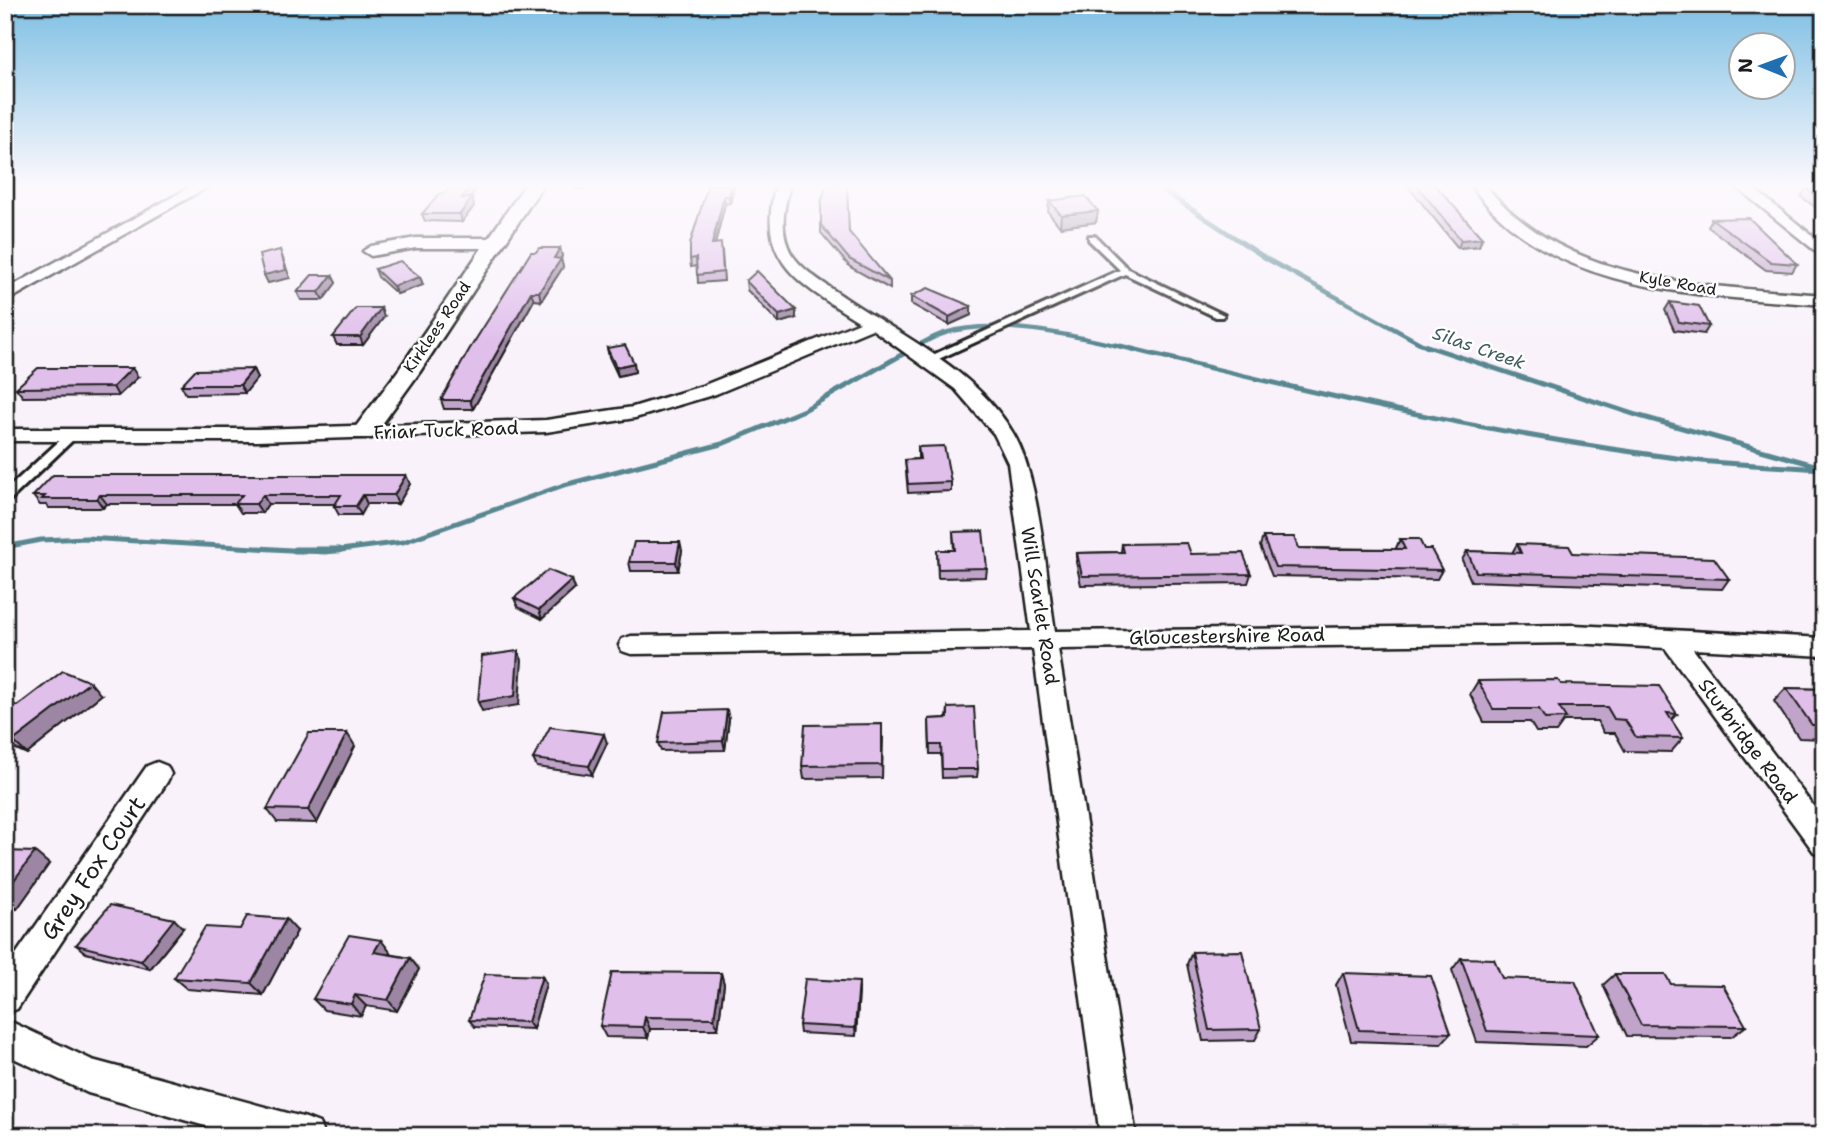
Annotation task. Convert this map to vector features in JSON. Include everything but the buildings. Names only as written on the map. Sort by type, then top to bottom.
[{"type":"street","points":[[5,298],[110,238]]},
{"type":"street","name":"Kirklees Road","points":[[363,433],[430,339],[494,238]]},
{"type":"street","name":"Will Scarlet Road","points":[[778,238],[781,250],[801,273],[870,324],[962,384],[990,411],[1014,453],[1045,638],[1118,1136]]},
{"type":"street","name":"Kyle Road","points":[[1534,238],[1591,265],[1656,282],[1824,300]]},
{"type":"street","points":[[1806,238],[1824,253]]},
{"type":"street","points":[[371,251],[416,243],[490,243]]},
{"type":"street","name":"Friar Tuck Road","points":[[5,435],[363,433],[546,426],[635,412],[709,390],[870,324]]},
{"type":"street","name":"Gloucestershire Road","points":[[631,645],[1045,638],[1574,634],[1824,647]]},
{"type":"street","name":"Sturbridge Road","points":[[1672,639],[1824,843]]},
{"type":"street","name":"Grey Fox Court","points":[[5,998],[157,774]]},
{"type":"street","points":[[5,1036],[88,1076],[306,1136]]},
{"type":"lane","points":[[1092,238],[1125,271],[1219,315]]},
{"type":"lane","points":[[929,360],[1125,271]]},
{"type":"lane","points":[[5,498],[72,435]]},
{"type":"waterway","name":"Silas Creek","points":[[1236,238],[1267,259],[1427,347]]},
{"type":"waterway","points":[[915,347],[945,333],[987,327],[1058,333],[1123,347]]},
{"type":"waterway","points":[[5,547],[41,540],[86,538],[325,552],[403,542],[564,485],[722,444],[804,410],[919,345]]},
{"type":"waterway","points":[[1116,345],[1331,396],[1547,439],[1692,460],[1824,469]]},
{"type":"waterway","name":"Silas Creek","points":[[1424,345],[1636,415],[1818,466]]},
{"type":"waterway","points":[[295,550],[339,550]]}]
